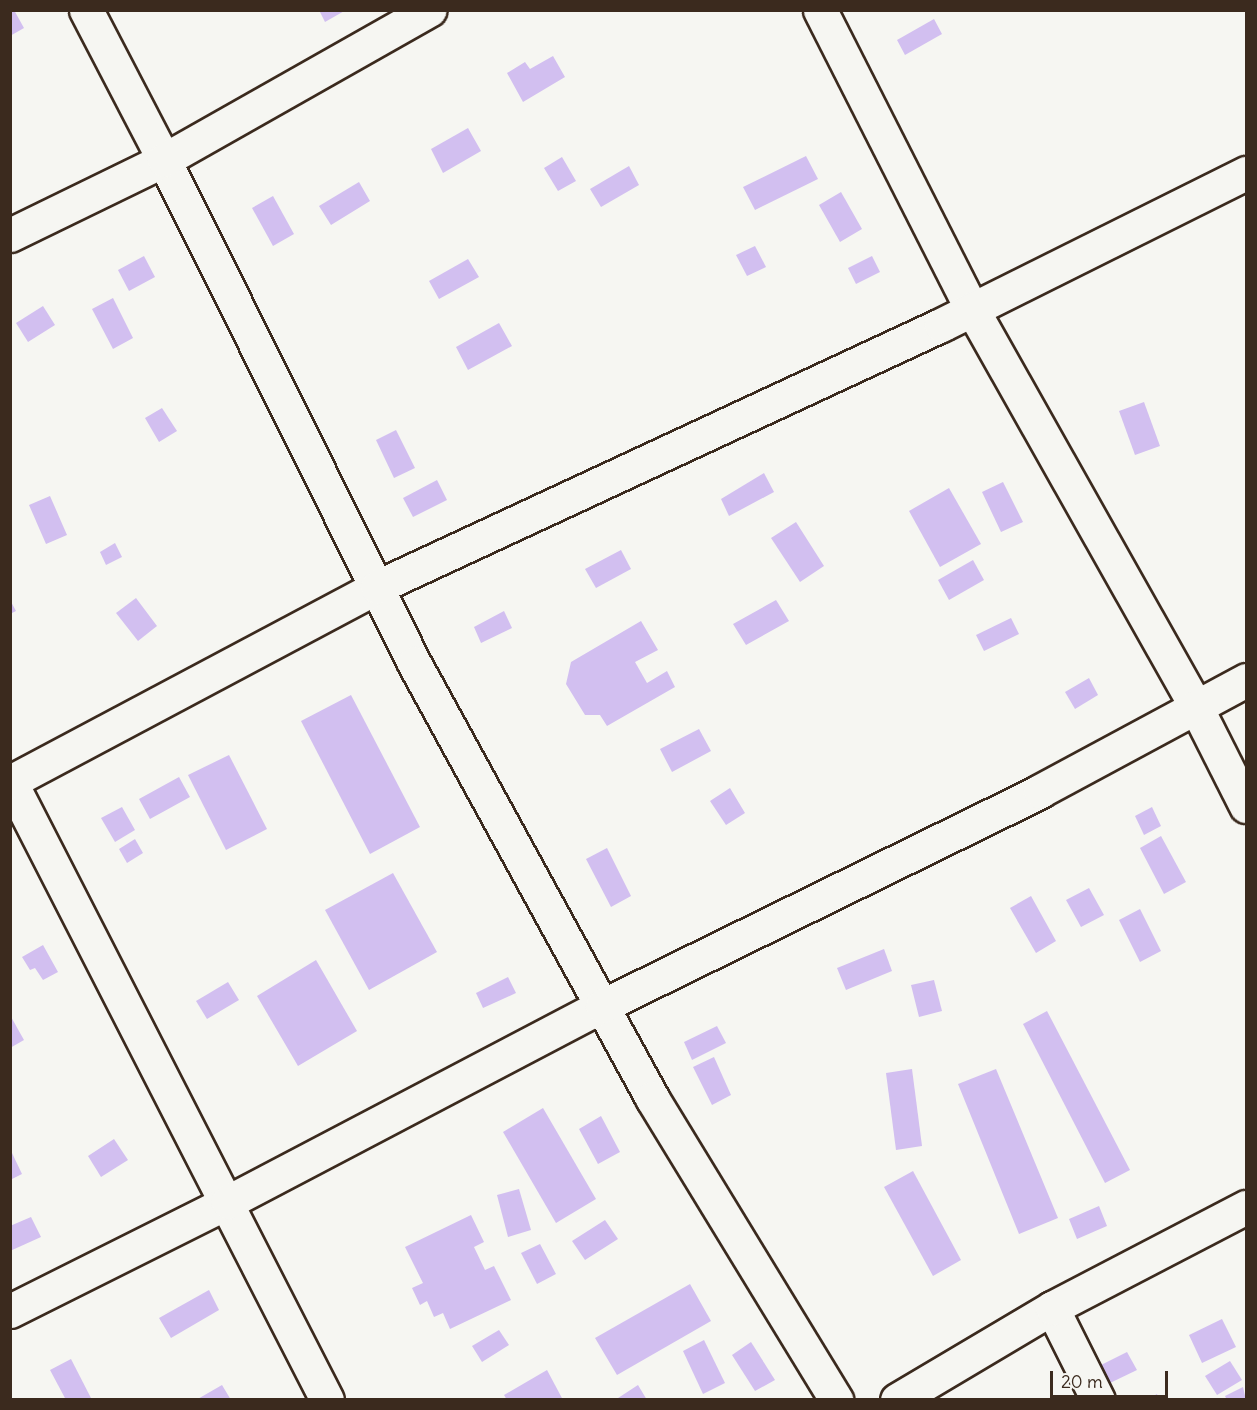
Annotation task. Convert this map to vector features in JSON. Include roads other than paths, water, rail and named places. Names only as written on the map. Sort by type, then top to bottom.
[{"type":"street","points":[[86,10],[164,160],[414,663],[652,1098],[836,1400]]},
{"type":"street","points":[[10,236],[164,160],[429,10]]},
{"type":"street","points":[[820,10],[972,309],[1196,707],[1246,806]]},
{"type":"street","points":[[327,1400],[228,1202],[11,782],[377,587],[972,309],[1246,173]]},
{"type":"street","points":[[10,1311],[228,1202],[602,1006],[1040,791],[1246,680]]},
{"type":"street","points":[[897,1400],[1052,1308],[1246,1207]]},
{"type":"street","points":[[1052,1308],[1098,1400]]}]
